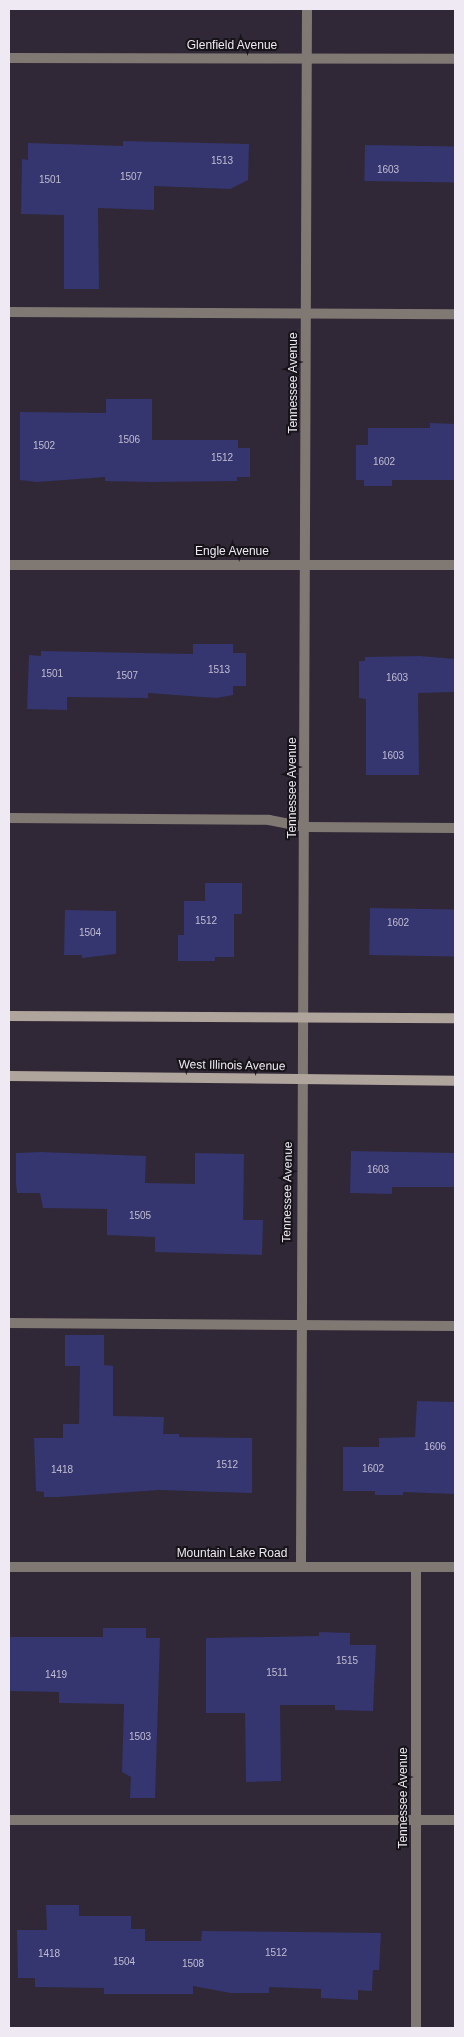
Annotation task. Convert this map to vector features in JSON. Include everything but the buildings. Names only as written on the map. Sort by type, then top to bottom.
[{"type":"main road","points":[[9,1016],[455,1018]]},
{"type":"main road","name":"West Illinois Avenue","points":[[9,1076],[455,1081]]},
{"type":"street","name":"Tennessee Avenue","points":[[301,1566],[300,1326],[306,827],[307,9]]},
{"type":"street","name":"Glenfield Avenue","points":[[9,58],[455,59]]},
{"type":"street","points":[[9,312],[455,314]]},
{"type":"street","name":"Engle Avenue","points":[[9,565],[455,565]]},
{"type":"street","points":[[9,818],[269,820],[306,827],[455,828]]},
{"type":"street","points":[[9,1323],[455,1326]]},
{"type":"street","name":"Mountain Lake Road","points":[[9,1567],[455,1567]]},
{"type":"street","name":"Tennessee Avenue","points":[[416,1568],[416,2028]]},
{"type":"street","points":[[9,1820],[455,1820]]}]
